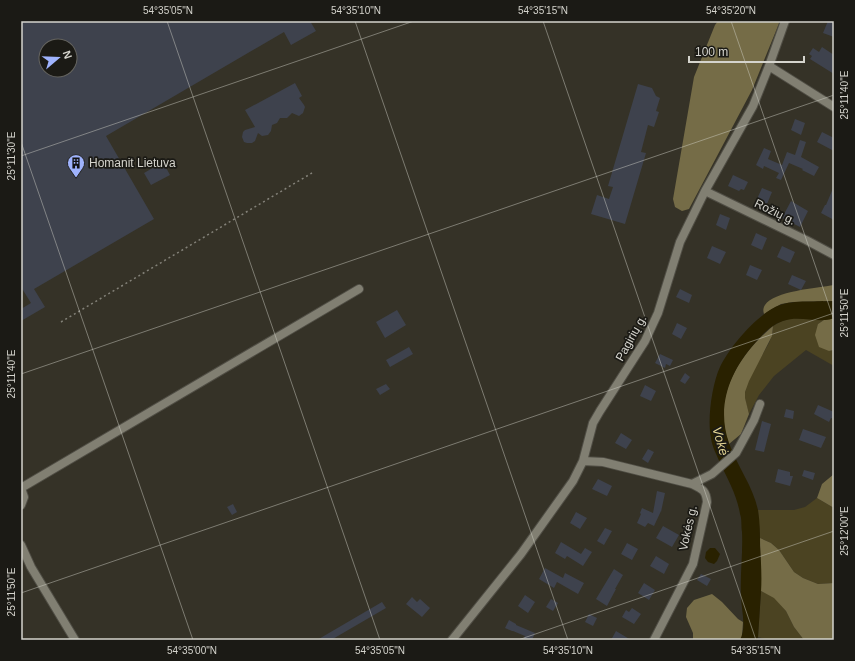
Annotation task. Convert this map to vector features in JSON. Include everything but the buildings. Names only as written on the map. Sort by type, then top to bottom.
[{"type":"street","name":"Pagirių g.","points":[[452,640],[523,551],[572,481],[583,461],[594,424],[600,411],[645,341],[655,320],[680,242],[705,191],[753,106],[785,21]]},
{"type":"street","points":[[769,66],[834,106]]},
{"type":"street","name":"Rožių g.","points":[[705,191],[806,240],[834,256]]},
{"type":"street","points":[[21,505],[24,497],[21,488],[359,289]]},
{"type":"street","points":[[692,484],[712,474],[736,453],[754,420],[760,404]]},
{"type":"street","name":"Vokės g.","points":[[583,461],[603,462],[692,484],[705,492],[707,502],[693,564],[654,640]]},
{"type":"street","points":[[21,545],[31,567],[75,640]]},
{"type":"path","points":[[61,322],[312,173]]},
{"type":"shaded area","points":[[718,21],[780,21],[752,90],[689,209],[682,211],[675,207],[673,199],[694,77]]},
{"type":"shaded area","points":[[834,285],[834,301],[793,302],[781,304],[764,314],[763,310],[765,305],[777,296],[796,291]]},
{"type":"shaded area","points":[[792,318],[824,320],[818,324],[829,351],[834,350],[834,366],[806,350],[774,376],[759,395],[749,414],[745,399],[746,387],[755,367],[770,341],[773,326]]},
{"type":"shaded area","points":[[834,318],[834,350],[829,351],[819,347],[815,335],[818,324],[824,320]]},
{"type":"shaded area","points":[[773,326],[772,336],[745,392],[749,414],[741,434],[729,444],[724,426],[723,414],[724,401],[732,377],[754,344]]},
{"type":"shaded area","points":[[834,474],[834,508],[817,498],[822,484]]},
{"type":"shaded area","points":[[817,498],[834,508],[834,583],[818,584],[803,578],[794,572],[779,550],[771,543],[760,538],[758,510],[794,510],[805,507]]},
{"type":"shaded area","points":[[760,538],[771,543],[779,550],[794,572],[803,578],[818,584],[834,583],[834,640],[804,640],[794,627],[786,611],[774,598],[761,591]]},
{"type":"shaded area","points":[[761,591],[774,597],[786,611],[794,627],[804,640],[766,640],[758,637]]},
{"type":"shaded area","points":[[712,594],[743,622],[742,637],[740,640],[693,640],[693,633],[686,617],[687,608],[694,600]]},
{"type":"water","name":"Vokė","points":[[834,301],[834,318],[828,320],[788,320],[775,325],[768,330],[746,354],[732,377],[728,390],[725,402],[725,429],[732,451],[756,501],[760,528],[761,581],[758,637],[757,640],[740,640],[743,629],[741,601],[741,520],[739,507],[734,494],[713,448],[710,430],[711,402],[717,374],[730,350],[738,340],[754,323],[772,309],[785,303],[792,302]]},
{"type":"water","points":[[710,548],[715,548],[720,554],[714,564],[708,562],[705,558],[706,552]]},
{"type":"place","name":"Homanit Lietuva","points":[[76,178]]}]
